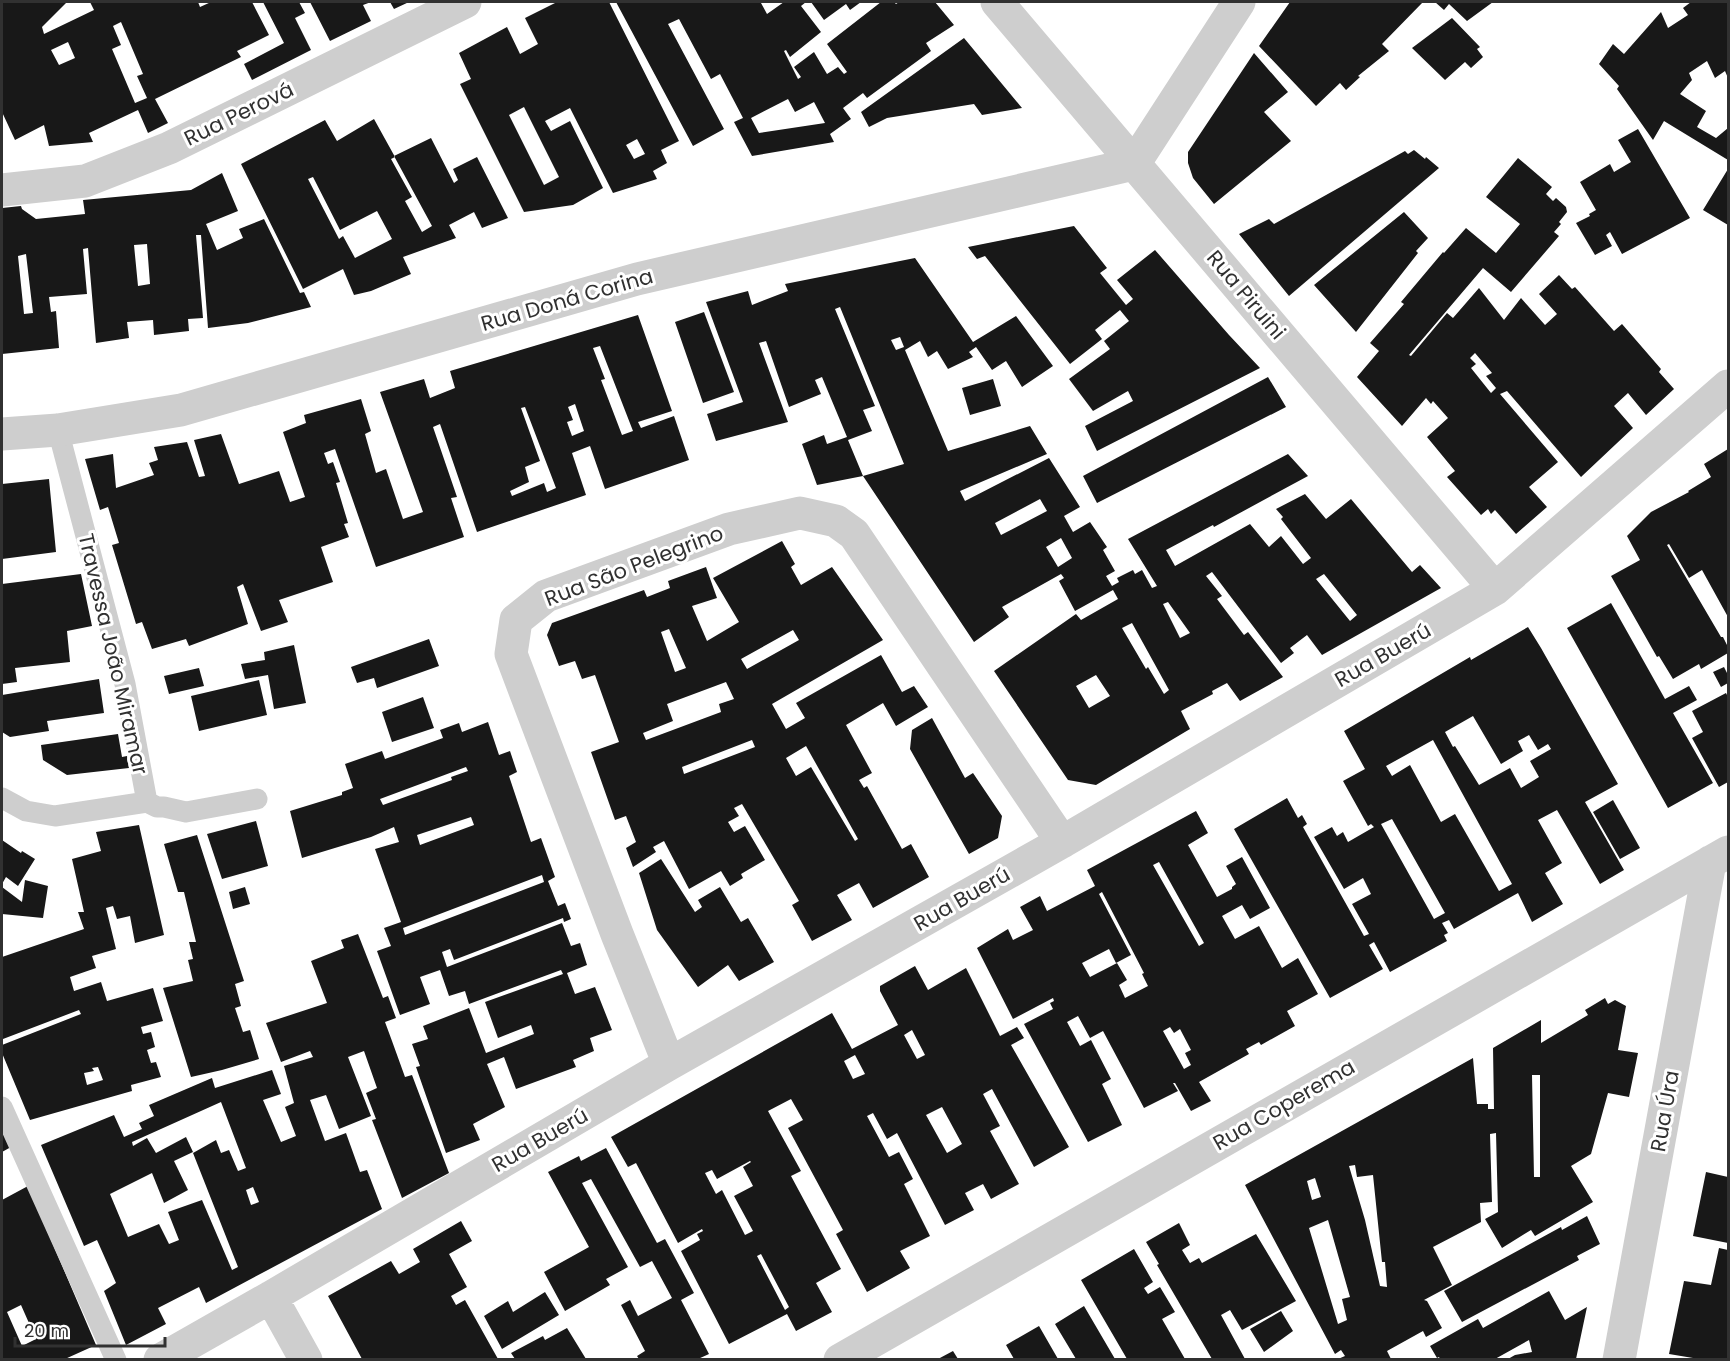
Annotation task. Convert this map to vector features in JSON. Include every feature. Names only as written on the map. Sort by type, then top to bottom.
[{"type":"street","name":"Rua Perová","points":[[2,190],[85,181],[169,148],[465,2]]},
{"type":"street","name":"Rua Piruini","points":[[996,2],[1495,590]]},
{"type":"street","points":[[1134,164],[1239,2]]},
{"type":"street","name":"Rua Doná Corina","points":[[2,434],[58,430],[181,410],[637,279],[1134,164]]},
{"type":"street","name":"Rua Buerú","points":[[160,1359],[271,1297],[669,1064],[1062,842],[1495,590],[1728,386]]},
{"type":"street","name":"Rua São Pelegrino","points":[[669,1064],[511,654],[516,620],[546,596],[729,529],[800,513],[836,521],[854,534],[1062,842]]},
{"type":"street","name":"Rua Coperema","points":[[840,1359],[1719,857]]},
{"type":"street","name":"Rua Úra","points":[[1619,1359],[1719,857]]},
{"type":"street","points":[[271,1297],[306,1359]]},
{"type":"lane","name":"Travessa João Miramar","points":[[2,798],[26,811],[55,816],[147,802],[125,684],[58,430]]},
{"type":"lane","points":[[147,802],[157,807],[186,812],[257,799]]},
{"type":"lane","points":[[2,1107],[116,1359]]},
{"type":"building","points":[[2,2],[67,2],[42,27],[44,34],[94,10],[90,2],[198,2],[200,7],[211,2],[252,2],[269,35],[237,51],[241,57],[155,99],[168,123],[148,133],[138,110],[89,133],[93,142],[49,146],[44,125],[15,140],[2,112]],"holes":[[[121,22],[143,74],[137,76],[147,98],[135,103],[112,49],[121,45],[113,26]],[[68,42],[75,58],[59,65],[51,50]]]},
{"type":"building","points":[[263,2],[299,2],[305,13],[295,18],[311,50],[252,80],[244,64],[284,43]]},
{"type":"building","points":[[310,2],[371,2],[363,5],[371,21],[330,41]]},
{"type":"building","points":[[390,2],[409,2],[394,9]]},
{"type":"building","points":[[557,2],[609,2],[679,141],[661,150],[667,163],[653,171],[657,179],[613,193],[570,108],[545,121],[551,131],[570,121],[603,188],[573,205],[524,212],[460,84],[471,79],[459,53],[507,27],[520,54],[538,44],[525,18]],"holes":[[[524,107],[559,177],[544,185],[509,115]],[[637,139],[645,154],[634,159],[626,145]]]},
{"type":"building","points":[[616,2],[764,2],[761,3],[767,14],[784,2],[806,2],[801,6],[821,32],[790,57],[786,50],[784,51],[798,79],[801,77],[794,67],[814,52],[827,74],[838,67],[844,74],[847,72],[827,44],[881,2],[896,4],[899,2],[935,2],[954,25],[926,43],[931,51],[867,98],[863,93],[843,108],[851,119],[830,134],[834,142],[752,156],[734,122],[743,118],[720,74],[711,79],[679,19],[668,24],[724,129],[693,146]],"holes":[[[788,99],[795,112],[814,102],[825,123],[759,133],[751,118]]]},
{"type":"building","points":[[811,2],[861,2],[850,10],[846,4],[824,20]]},
{"type":"building","points":[[1290,2],[1423,2],[1382,44],[1389,51],[1358,76],[1360,77],[1346,90],[1340,83],[1316,106],[1259,46]]},
{"type":"building","points":[[1435,2],[1493,2],[1467,21],[1449,4],[1444,10]]},
{"type":"building","points":[[1691,2],[1728,2],[1728,78],[1725,71],[1715,78],[1707,61],[1689,73],[1692,80],[1680,94],[1706,111],[1697,127],[1716,138],[1728,128],[1728,160],[1664,121],[1653,140],[1617,89],[1619,86],[1599,64],[1613,44],[1624,54],[1661,12],[1668,28],[1688,15],[1683,8]]},
{"type":"building","points":[[1452,18],[1480,47],[1477,49],[1483,57],[1471,68],[1465,62],[1445,80],[1412,48]]},
{"type":"building","points":[[964,38],[1022,108],[982,115],[974,104],[887,118],[869,127],[861,112]]},
{"type":"building","points":[[1254,53],[1288,92],[1264,112],[1291,141],[1214,204],[1193,178],[1188,163],[1188,152]]},
{"type":"building","points":[[374,119],[394,156],[431,138],[454,183],[458,180],[453,169],[477,157],[508,218],[482,228],[474,212],[449,225],[456,238],[403,257],[411,274],[371,291],[354,295],[343,269],[303,289],[241,164],[325,120],[337,141]],"holes":[[[395,157],[432,226],[422,232],[405,201],[412,197],[391,159]],[[313,177],[340,230],[377,211],[392,239],[355,258],[343,236],[339,239],[308,179]]]},
{"type":"building","points":[[1638,129],[1690,218],[1622,254],[1610,232],[1606,235],[1612,246],[1595,255],[1576,223],[1596,210],[1580,182],[1610,164],[1614,172],[1631,162],[1618,140]]},
{"type":"building","points":[[1414,150],[1439,168],[1289,296],[1239,234],[1269,219],[1274,224],[1405,151],[1408,154]]},
{"type":"building","points":[[1518,158],[1552,187],[1546,194],[1553,201],[1556,198],[1566,207],[1567,212],[1554,232],[1559,236],[1511,292],[1483,268],[1409,355],[1411,356],[1447,313],[1453,318],[1479,288],[1504,320],[1521,298],[1545,325],[1557,314],[1539,294],[1559,275],[1572,289],[1575,287],[1614,331],[1622,324],[1661,369],[1659,372],[1674,389],[1646,415],[1628,393],[1614,406],[1633,428],[1581,477],[1507,391],[1500,394],[1558,462],[1529,487],[1547,507],[1516,534],[1495,510],[1491,514],[1488,509],[1481,515],[1447,477],[1455,471],[1427,437],[1448,418],[1433,401],[1431,404],[1426,398],[1402,426],[1357,377],[1379,351],[1370,343],[1404,304],[1401,302],[1466,228],[1496,253],[1520,224],[1486,197]],"holes":[[[1475,353],[1492,373],[1486,376],[1496,388],[1491,393],[1471,368],[1476,364],[1470,358]]]},
{"type":"building","points":[[1728,169],[1728,225],[1703,210]]},
{"type":"building","points":[[222,173],[238,211],[206,224],[217,250],[243,238],[239,229],[264,219],[300,293],[304,292],[311,307],[248,323],[208,328],[201,235],[196,235],[203,318],[188,319],[189,331],[154,335],[153,320],[127,322],[129,338],[96,343],[88,248],[83,249],[87,294],[49,297],[51,312],[56,311],[59,348],[2,354],[2,208],[21,206],[36,219],[85,214],[83,200],[191,190]],"holes":[[[147,244],[150,284],[138,286],[134,245]],[[26,254],[33,313],[24,314],[18,256]]]},
{"type":"building","points":[[1404,212],[1428,238],[1356,332],[1314,285]]},
{"type":"building","points":[[1074,226],[1107,268],[1100,273],[1126,305],[1133,299],[1117,280],[1155,250],[1260,368],[1097,451],[1085,426],[1133,401],[1128,391],[1093,411],[1069,379],[1110,349],[1104,341],[1129,321],[1120,310],[1095,330],[1102,339],[1070,364],[985,256],[977,259],[968,247]]},
{"type":"building","points":[[915,258],[973,342],[1016,316],[1053,366],[1022,387],[1006,361],[992,370],[976,347],[969,352],[973,357],[948,369],[937,351],[928,357],[920,341],[905,350],[948,451],[1030,426],[1047,454],[960,491],[965,501],[1049,458],[1080,507],[1064,516],[1073,532],[1090,522],[1107,547],[1103,550],[1115,571],[1106,576],[1112,586],[1119,582],[1117,578],[1133,570],[1135,574],[1142,570],[1152,588],[1157,586],[1128,539],[1288,454],[1308,476],[1166,550],[1175,566],[1250,524],[1269,547],[1281,536],[1303,564],[1311,558],[1276,509],[1305,494],[1326,519],[1351,499],[1412,572],[1420,565],[1441,588],[1322,655],[1307,635],[1290,648],[1294,653],[1281,663],[1212,572],[1206,576],[1222,596],[1217,599],[1244,635],[1248,632],[1283,677],[1240,701],[1227,683],[1212,691],[1213,694],[1181,711],[1190,729],[1096,785],[1068,780],[994,671],[1076,614],[1081,620],[1118,599],[1113,590],[1075,611],[1059,581],[1064,578],[1061,574],[1002,607],[1009,617],[974,642],[863,476],[817,485],[802,444],[824,435],[827,444],[847,437],[822,377],[815,380],[821,394],[789,407],[766,341],[759,343],[788,422],[716,441],[707,414],[743,402],[706,302],[748,291],[752,305],[788,291],[785,284]],"holes":[[[840,307],[904,464],[863,476],[848,440],[872,431],[863,410],[875,406],[835,309]],[[900,337],[904,347],[896,350],[891,340]],[[1040,499],[1047,511],[1001,535],[995,523]],[[1061,538],[1072,558],[1058,567],[1046,547]],[[1324,574],[1357,615],[1350,621],[1316,579]],[[1168,602],[1190,633],[1180,638],[1163,604]],[[1132,623],[1169,690],[1164,694],[1148,667],[1146,669],[1122,628]],[[1096,675],[1110,696],[1089,708],[1076,686]]]},
{"type":"building","points":[[704,312],[734,392],[703,403],[675,322]]},
{"type":"building","points":[[638,315],[672,411],[638,422],[641,428],[674,416],[689,460],[605,489],[590,446],[572,453],[586,495],[477,532],[440,424],[433,427],[457,497],[451,498],[464,537],[376,567],[335,449],[324,453],[328,464],[333,462],[340,482],[336,483],[348,523],[344,524],[349,537],[321,547],[333,582],[279,600],[288,622],[261,631],[243,584],[237,587],[248,624],[189,646],[186,639],[152,649],[142,622],[136,624],[112,545],[119,543],[108,507],[100,510],[85,459],[113,454],[116,488],[154,475],[149,463],[158,460],[154,447],[187,442],[199,477],[205,476],[194,440],[221,434],[239,484],[279,471],[290,502],[305,497],[283,432],[306,423],[304,415],[361,399],[371,431],[365,434],[376,473],[386,469],[403,519],[423,512],[380,392],[424,379],[430,398],[455,388],[450,371]],"holes":[[[600,346],[633,431],[622,435],[601,380],[605,379],[593,348]],[[575,404],[584,431],[572,436],[567,422],[573,420],[568,407]],[[525,407],[556,488],[547,492],[544,483],[512,496],[510,491],[529,482],[525,467],[540,461],[521,408]]]},
{"type":"building","points":[[1268,377],[1286,407],[1097,503],[1083,476]]},
{"type":"building","points":[[993,379],[1001,406],[970,415],[962,388]]},
{"type":"building","points":[[1728,449],[1728,617],[1702,570],[1689,578],[1669,544],[1667,545],[1723,637],[1728,653],[1701,669],[1699,664],[1673,679],[1659,656],[1657,657],[1611,576],[1640,560],[1627,536],[1651,512],[1689,492],[1711,477],[1704,464]]},
{"type":"building","points":[[49,479],[56,552],[2,559],[2,484]]},
{"type":"building","points":[[782,541],[795,564],[791,567],[801,585],[832,567],[883,640],[772,704],[786,729],[805,718],[796,703],[881,655],[902,692],[914,686],[928,707],[896,726],[883,703],[846,725],[872,773],[859,780],[864,788],[867,786],[902,849],[911,844],[929,877],[873,908],[859,883],[837,895],[852,920],[812,941],[792,905],[799,901],[742,804],[734,808],[739,816],[728,822],[734,832],[745,826],[765,860],[741,874],[743,878],[730,886],[721,871],[689,889],[664,841],[653,847],[656,852],[633,867],[626,848],[636,842],[626,816],[615,820],[591,752],[619,742],[595,675],[582,679],[575,661],[559,666],[547,635],[552,623],[644,590],[647,597],[670,588],[668,581],[706,567],[717,598],[692,606],[707,641],[739,622],[713,578]],"holes":[[[669,629],[686,668],[675,672],[661,632]],[[793,630],[799,640],[747,669],[741,659]],[[726,682],[734,699],[719,704],[721,712],[646,740],[643,733],[673,721],[667,704]],[[752,740],[755,747],[684,774],[682,767]],[[806,746],[858,839],[855,841],[811,767],[796,776],[786,758]]]},
{"type":"building","points":[[81,574],[92,626],[67,631],[70,662],[15,668],[17,682],[2,684],[2,584]]},
{"type":"building","points":[[1611,603],[1665,699],[1689,686],[1697,700],[1673,713],[1713,783],[1668,808],[1567,628]]},
{"type":"building","points":[[1528,627],[1618,784],[1585,802],[1624,870],[1600,884],[1557,810],[1538,820],[1562,863],[1545,873],[1563,904],[1532,922],[1518,893],[1454,929],[1449,920],[1442,923],[1448,933],[1444,935],[1447,941],[1390,972],[1374,942],[1369,945],[1383,969],[1330,998],[1234,829],[1287,798],[1298,818],[1302,815],[1307,824],[1303,827],[1364,936],[1369,934],[1352,904],[1371,894],[1363,878],[1344,889],[1314,837],[1332,827],[1337,836],[1343,832],[1348,842],[1374,827],[1371,824],[1368,826],[1343,781],[1365,769],[1344,731],[1470,657],[1471,660]],"holes":[[[1473,716],[1501,764],[1523,751],[1518,741],[1529,735],[1538,750],[1548,744],[1551,749],[1530,761],[1539,777],[1521,788],[1510,768],[1479,785],[1445,732]],[[1433,740],[1512,884],[1499,891],[1455,814],[1441,822],[1410,765],[1392,776],[1386,766]],[[1392,819],[1445,913],[1434,919],[1381,824]]]},
{"type":"building","points":[[429,639],[439,666],[377,688],[374,678],[357,683],[351,667]]},
{"type":"building","points":[[294,645],[306,703],[274,709],[268,675],[245,679],[241,664],[265,660],[264,652]]},
{"type":"building","points":[[1724,667],[1728,675],[1728,683],[1721,687],[1713,672]]},
{"type":"building","points":[[199,668],[204,686],[169,694],[164,676]]},
{"type":"building","points":[[99,679],[104,713],[47,721],[49,731],[10,737],[2,732],[2,695]]},
{"type":"building","points":[[259,680],[267,715],[199,731],[191,696]]},
{"type":"building","points":[[1726,693],[1728,697],[1728,782],[1719,787],[1692,738],[1703,732],[1692,711]]},
{"type":"building","points":[[423,697],[434,728],[392,742],[382,712]]},
{"type":"building","points":[[932,718],[965,778],[973,773],[1002,816],[998,838],[969,854],[910,749],[912,730]]},
{"type":"building","points":[[488,722],[499,755],[510,751],[517,772],[509,776],[531,842],[541,838],[555,877],[548,881],[558,906],[565,903],[571,919],[564,922],[563,918],[454,960],[450,949],[442,952],[447,967],[562,923],[571,946],[580,943],[587,965],[567,973],[575,994],[595,987],[612,1030],[590,1038],[594,1051],[573,1060],[576,1067],[516,1089],[504,1057],[487,1064],[505,1107],[473,1124],[480,1140],[446,1153],[416,1067],[420,1066],[412,1044],[428,1039],[423,1026],[469,1008],[486,1053],[534,1034],[531,1025],[498,1038],[485,1002],[563,974],[561,970],[469,1004],[465,991],[449,996],[440,970],[420,977],[430,1004],[400,1015],[377,951],[391,946],[384,928],[401,922],[375,849],[399,842],[394,827],[371,837],[302,858],[290,811],[342,795],[342,792],[353,788],[345,764],[382,751],[385,759],[443,738],[440,730],[459,723],[462,732]],"holes":[[[466,767],[468,771],[451,777],[452,780],[383,805],[380,799]],[[471,817],[474,825],[420,845],[417,835]],[[542,875],[544,882],[405,935],[403,928]]]},
{"type":"building","points":[[118,734],[122,757],[127,756],[129,768],[67,775],[43,760],[41,745]]},
{"type":"building","points":[[1613,800],[1640,848],[1620,859],[1593,812]]},
{"type":"building","points":[[1196,811],[1208,833],[1188,845],[1217,897],[1232,889],[1236,884],[1226,866],[1242,857],[1270,908],[1250,919],[1242,905],[1222,916],[1235,939],[1259,926],[1282,968],[1298,958],[1318,994],[1287,1011],[1295,1026],[1261,1045],[1259,1042],[1246,1049],[1249,1054],[1199,1082],[1211,1101],[1191,1111],[1175,1083],[1173,1083],[1178,1091],[1144,1108],[1103,1031],[1090,1038],[1078,1016],[1067,1022],[1080,1046],[1091,1040],[1111,1079],[1102,1084],[1122,1125],[1088,1142],[1024,1024],[1053,1009],[1050,1003],[1054,1001],[1053,998],[1013,1019],[977,948],[1008,929],[1013,940],[1033,930],[1020,907],[1040,896],[1047,911],[1095,886],[1087,870]],"holes":[[[1159,862],[1204,943],[1199,946],[1153,865]],[[1102,892],[1144,973],[1142,974],[1148,986],[1125,998],[1119,985],[1127,980],[1117,963],[1090,977],[1082,963],[1109,949],[1116,963],[1131,955],[1099,894]],[[1170,1027],[1174,1033],[1180,1029],[1191,1050],[1185,1053],[1191,1065],[1184,1069],[1163,1031]]]},
{"type":"building","points":[[256,821],[268,866],[222,879],[207,834]]},
{"type":"building","points":[[139,825],[164,935],[135,943],[130,916],[117,919],[113,906],[106,908],[116,949],[92,956],[96,968],[70,977],[74,991],[101,982],[107,1001],[153,988],[163,1021],[141,1027],[143,1034],[151,1032],[155,1047],[147,1050],[151,1063],[156,1062],[161,1077],[131,1085],[132,1091],[30,1120],[2,1053],[2,1045],[81,1014],[79,1010],[3,1039],[2,957],[84,929],[78,912],[84,912],[72,859],[101,851],[96,832]],"holes":[[[98,1067],[103,1080],[87,1085],[84,1073],[94,1071],[92,1068]]]},
{"type":"building","points":[[197,835],[244,981],[235,984],[241,1006],[235,1008],[243,1032],[250,1030],[259,1059],[191,1077],[163,988],[193,981],[188,960],[193,959],[189,942],[196,942],[184,892],[178,892],[164,844]]},
{"type":"building","points":[[2,840],[35,859],[18,886],[6,877],[2,884]]},
{"type":"building","points":[[661,859],[695,912],[702,907],[698,900],[720,887],[741,922],[748,918],[774,962],[739,981],[728,965],[698,987],[657,930],[639,873]]},
{"type":"building","points":[[25,880],[48,886],[43,918],[2,914],[2,887],[22,902]]},
{"type":"building","points":[[245,887],[250,904],[233,909],[229,892]]},
{"type":"building","points":[[358,934],[383,998],[388,996],[396,1018],[385,1022],[405,1077],[412,1075],[449,1173],[402,1198],[372,1120],[376,1119],[366,1093],[377,1088],[364,1051],[348,1057],[371,1116],[339,1129],[326,1095],[310,1100],[325,1141],[346,1133],[360,1172],[367,1170],[382,1209],[206,1303],[199,1287],[158,1308],[166,1324],[126,1345],[104,1291],[116,1283],[97,1240],[84,1246],[41,1145],[114,1115],[124,1137],[142,1129],[139,1123],[154,1116],[149,1105],[212,1078],[215,1088],[272,1070],[281,1094],[263,1100],[281,1142],[296,1136],[285,1107],[294,1103],[284,1066],[313,1057],[310,1051],[281,1062],[266,1023],[327,1003],[311,961],[344,948],[341,940]],"holes":[[[221,1102],[246,1168],[238,1171],[229,1150],[221,1153],[216,1140],[193,1153],[238,1267],[232,1270],[202,1200],[168,1212],[179,1240],[169,1244],[159,1224],[128,1237],[110,1194],[152,1173],[164,1203],[188,1190],[174,1161],[193,1152],[186,1137],[156,1153],[147,1138],[133,1146],[132,1142]],[[253,1187],[259,1202],[251,1205],[246,1190]]]},
{"type":"building","points":[[915,966],[928,990],[966,968],[1000,1036],[1017,1027],[1024,1038],[1011,1045],[1069,1147],[1034,1167],[992,1089],[983,1094],[1000,1126],[990,1131],[1019,1184],[991,1199],[983,1184],[965,1193],[974,1210],[945,1225],[897,1133],[887,1139],[873,1113],[867,1116],[889,1157],[899,1152],[913,1179],[904,1184],[930,1236],[900,1251],[910,1268],[867,1292],[836,1234],[843,1230],[788,1128],[803,1120],[791,1099],[768,1111],[801,1171],[791,1176],[841,1269],[816,1283],[832,1312],[796,1331],[787,1314],[729,1344],[681,1251],[700,1240],[697,1234],[703,1231],[702,1229],[678,1243],[636,1163],[628,1167],[611,1137],[832,1013],[852,1049],[898,1025],[880,991],[880,986]],"holes":[[[912,1030],[925,1055],[917,1059],[904,1035]],[[855,1055],[865,1074],[853,1079],[844,1061]],[[942,1107],[962,1144],[947,1153],[926,1115]],[[751,1162],[743,1167],[753,1186],[734,1196],[753,1231],[745,1235],[722,1190],[716,1194],[705,1173],[712,1170],[717,1179]],[[761,1254],[789,1307],[785,1310],[757,1256]]]},
{"type":"building","points":[[1605,998],[1608,1004],[1615,1000],[1626,1006],[1618,1050],[1638,1053],[1629,1097],[1608,1093],[1591,1154],[1571,1166],[1593,1202],[1535,1236],[1531,1230],[1502,1248],[1485,1219],[1498,1212],[1496,1133],[1490,1134],[1492,1202],[1480,1203],[1481,1222],[1433,1247],[1452,1285],[1424,1300],[1427,1301],[1442,1328],[1426,1337],[1423,1331],[1387,1351],[1391,1359],[1338,1359],[1345,1356],[1341,1350],[1335,1354],[1245,1185],[1473,1058],[1477,1104],[1488,1104],[1488,1109],[1494,1109],[1493,1048],[1541,1020],[1541,1043],[1588,1015],[1585,1010]],"holes":[[[1532,1075],[1540,1075],[1540,1177],[1534,1177]],[[1355,1165],[1357,1177],[1373,1175],[1382,1262],[1385,1262],[1387,1287],[1380,1286],[1365,1220],[1349,1166]],[[1315,1178],[1321,1197],[1312,1200],[1307,1181]],[[1328,1220],[1350,1297],[1342,1299],[1347,1320],[1338,1324],[1309,1228]]]},
{"type":"building","points":[[2,1125],[11,1147],[2,1152]]},
{"type":"building","points":[[606,1148],[657,1243],[665,1239],[694,1293],[681,1300],[709,1354],[698,1359],[639,1359],[637,1356],[645,1351],[621,1305],[630,1300],[638,1316],[672,1298],[652,1261],[640,1267],[591,1179],[582,1183],[628,1267],[606,1279],[610,1285],[565,1311],[544,1272],[589,1247],[548,1172],[579,1156],[581,1161]]},
{"type":"building","points":[[1706,1172],[1728,1177],[1728,1243],[1693,1236]]},
{"type":"building","points":[[28,1186],[96,1345],[65,1359],[2,1359],[2,1200]],"holes":[[[21,1305],[36,1339],[22,1346],[7,1312]]]},
{"type":"building","points":[[1587,1216],[1600,1244],[1577,1256],[1579,1260],[1462,1322],[1444,1291],[1561,1227],[1562,1230]]},
{"type":"building","points":[[461,1221],[472,1241],[449,1254],[467,1287],[451,1296],[456,1305],[465,1300],[498,1359],[362,1359],[328,1296],[391,1261],[399,1274],[420,1262],[413,1249]]},
{"type":"building","points":[[1179,1223],[1190,1245],[1182,1250],[1190,1263],[1199,1258],[1202,1263],[1256,1234],[1296,1301],[1242,1330],[1230,1310],[1221,1315],[1245,1359],[1212,1359],[1157,1265],[1159,1264],[1146,1242]]},
{"type":"building","points":[[1719,1248],[1728,1250],[1728,1359],[1699,1359],[1669,1354],[1684,1281],[1711,1285]]},
{"type":"building","points":[[1134,1249],[1153,1282],[1144,1288],[1148,1294],[1160,1287],[1175,1312],[1162,1319],[1185,1359],[1127,1359],[1081,1280]]},
{"type":"building","points":[[1549,1291],[1565,1320],[1587,1307],[1576,1359],[1508,1359],[1515,1355],[1532,1352],[1529,1340],[1495,1359],[1440,1359],[1430,1346],[1478,1319],[1483,1328]]},
{"type":"building","points":[[545,1292],[559,1315],[502,1349],[484,1316],[508,1301],[513,1312]]},
{"type":"building","points":[[1084,1306],[1115,1359],[1076,1359],[1055,1324]]},
{"type":"building","points":[[1281,1311],[1293,1331],[1264,1352],[1250,1329]]},
{"type":"building","points":[[1039,1326],[1058,1359],[1014,1359],[1006,1345]]},
{"type":"building","points":[[567,1328],[586,1359],[515,1359],[511,1353],[543,1336],[545,1340]]},
{"type":"building","points":[[953,1351],[958,1359],[938,1359]]}]
